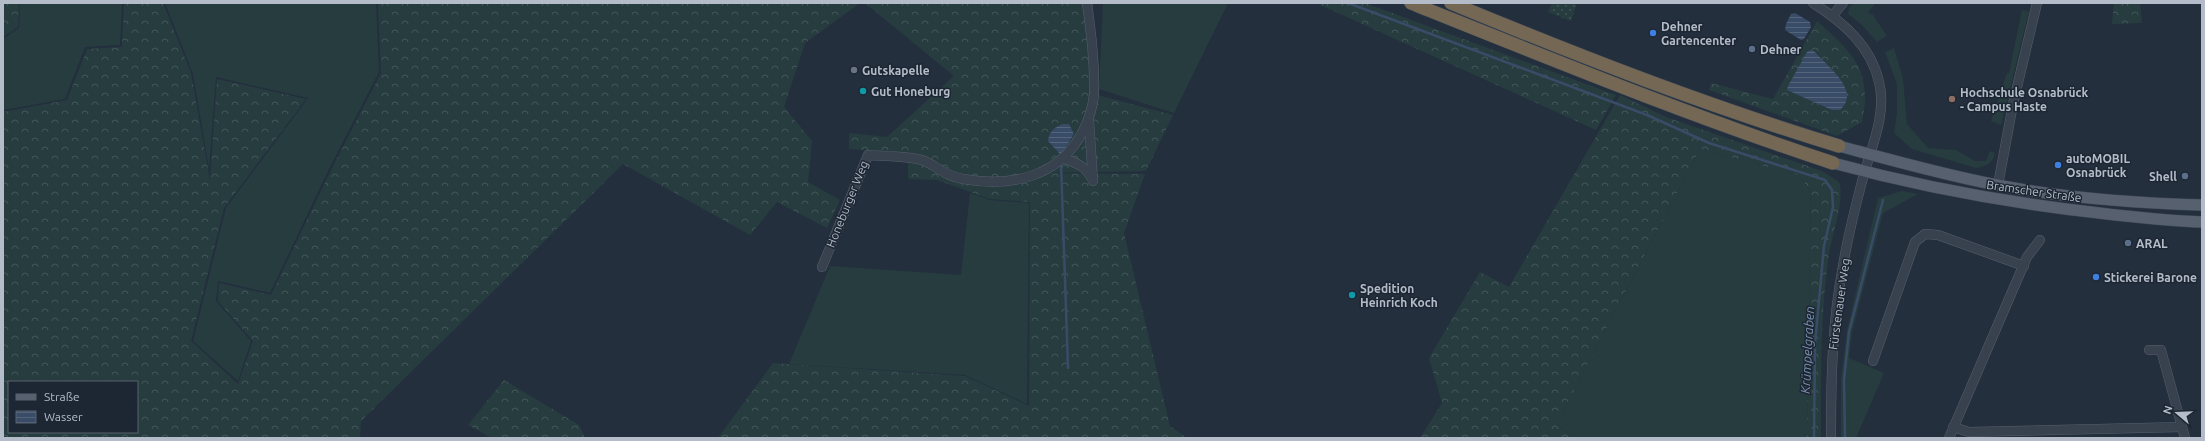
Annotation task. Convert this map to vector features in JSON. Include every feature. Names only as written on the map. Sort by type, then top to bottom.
[{"type":"highway","points":[[1411,3],[1583,72],[1781,146],[1833,162]]},
{"type":"highway","points":[[1451,3],[1588,59],[1778,127],[1839,146]]},
{"type":"main road","name":"Bramscher Straße","points":[[1839,146],[1998,185],[2150,204],[2202,205]]},
{"type":"main road","name":"Bramscher Straße","points":[[1833,162],[1926,186],[2006,202],[2135,218],[2202,222]]},
{"type":"street","name":"Honeburger Weg","points":[[1061,160],[1079,164],[1088,171],[1093,182],[1089,119],[1094,94],[1092,52],[1087,3]]},
{"type":"street","name":"Fürstenauer Weg","points":[[1813,3],[1833,15],[1854,35],[1868,55],[1880,83],[1881,109],[1843,265],[1837,306],[1831,375],[1831,438]]},
{"type":"street","points":[[1833,15],[1843,3]]},
{"type":"street","points":[[1998,185],[2013,104],[2037,3]]},
{"type":"street","name":"Honeburger Weg","points":[[822,267],[868,155],[922,160],[952,176],[978,180],[1024,178],[1044,172],[1061,160],[1080,136],[1089,119]]},
{"type":"street","points":[[1872,362],[1915,242],[1925,234],[1938,234],[2024,266]]},
{"type":"street","points":[[1949,438],[2024,266],[2040,240]]},
{"type":"street","points":[[2149,350],[2161,350],[2185,438]]},
{"type":"street","points":[[1953,427],[1969,432],[2182,426]]},
{"type":"green space","points":[[3,3],[19,3],[18,27],[3,37]]},
{"type":"green space","points":[[20,3],[122,3],[120,45],[85,47],[65,99],[3,110],[3,39],[19,28]]},
{"type":"green space","points":[[163,3],[191,73],[210,180],[217,79],[306,99],[224,208],[191,341],[238,384],[253,341],[218,301],[219,283],[271,295],[330,172],[381,73],[378,3],[860,3],[805,43],[784,107],[812,141],[808,182],[840,200],[827,228],[777,202],[750,235],[623,164],[361,421],[360,438],[3,438],[3,112],[67,100],[87,49],[122,47],[124,4]]},
{"type":"green space","points":[[165,3],[376,3],[379,72],[328,171],[270,293],[218,281],[216,301],[251,341],[238,381],[193,341],[226,208],[308,98],[216,77],[209,169],[193,74]]},
{"type":"green space","points":[[865,3],[1093,3],[1088,41],[1094,94],[1173,115],[1146,171],[1043,173],[1145,174],[1124,233],[1170,426],[1187,438],[718,438],[773,363],[965,376],[1029,406],[1030,202],[990,199],[937,180],[908,179],[908,153],[849,149],[849,133],[887,137],[954,76]]},
{"type":"green space","points":[[1103,3],[1228,3],[1174,113],[1099,89]]},
{"type":"green space","points":[[1316,3],[1365,3],[1616,95],[1596,130]]},
{"type":"green space","points":[[1552,3],[1577,3],[1571,21],[1548,12]]},
{"type":"green space","points":[[1854,3],[1876,3],[1868,12],[1873,15],[1887,36],[1877,42],[1862,25],[1848,14],[1849,8]]},
{"type":"green space","points":[[2114,3],[2140,3],[2142,23],[2112,24]]},
{"type":"green space","points":[[2022,10],[2029,11],[2001,125],[1991,121],[2007,73],[2009,73]]},
{"type":"green space","points":[[1817,21],[1841,43],[1857,64],[1865,89],[1865,104],[1862,122],[1837,136],[1709,90],[1711,83],[1773,99]]},
{"type":"green space","points":[[1894,48],[1903,79],[1907,124],[1928,148],[1956,150],[1975,161],[1986,161],[1990,151],[1995,153],[1992,160],[1988,164],[1976,168],[1912,149],[1894,133],[1897,113],[1897,84],[1885,52]]},
{"type":"green space","points":[[1620,95],[1666,117],[1822,171],[1839,182],[1839,207],[1829,254],[1824,300],[1821,438],[1807,438],[1811,191],[1798,175],[1700,149],[1556,425],[1577,438],[1420,438],[1442,403],[1429,358],[1480,272],[1509,287]]},
{"type":"green space","points":[[1700,149],[1798,175],[1811,191],[1807,438],[1577,438],[1556,425]]},
{"type":"green space","points":[[1902,191],[1918,194],[1883,213],[1852,332],[1849,358],[1884,373],[1856,438],[1841,438],[1841,378],[1847,330],[1878,198]]},
{"type":"green space","points":[[970,193],[990,200],[1029,203],[1027,404],[965,375],[789,364],[830,266],[961,275]]},
{"type":"green space","points":[[504,380],[579,425],[585,438],[492,438],[468,425]]},
{"type":"water","points":[[1795,13],[1810,22],[1811,27],[1804,39],[1801,40],[1785,30],[1791,14]]},
{"type":"water","points":[[1810,50],[1814,51],[1834,71],[1845,87],[1847,95],[1846,103],[1840,110],[1832,110],[1787,90],[1807,52]]},
{"type":"water","points":[[1063,124],[1069,124],[1074,134],[1061,155],[1048,141],[1052,130]]},
{"type":"waterway","name":"Krümpelgraben","points":[[1348,3],[1647,115],[1709,143],[1825,180],[1832,190],[1833,207],[1824,246],[1815,344],[1814,438]]},
{"type":"waterway","points":[[1061,163],[1068,368]]},
{"type":"waterway","points":[[1845,438],[1844,380],[1849,332],[1883,200]]},
{"type":"place","name":"Dehner Gartencenter","points":[[1653,33]]},
{"type":"place","name":"Dehner","points":[[1752,49]]},
{"type":"place","name":"Gutskapelle","points":[[854,70]]},
{"type":"place","name":"Gut Honeburg","points":[[863,91]]},
{"type":"place","name":"Hochschule Osnabrück - Campus Haste","points":[[1952,99]]},
{"type":"place","name":"autoMOBIL Osnabrück","points":[[2058,165]]},
{"type":"place","name":"Shell","points":[[2185,176]]},
{"type":"place","name":"ARAL","points":[[2128,243]]},
{"type":"place","name":"Stickerei Barone","points":[[2096,277]]},
{"type":"place","name":"Spedition Heinrich Koch","points":[[1352,295]]}]
